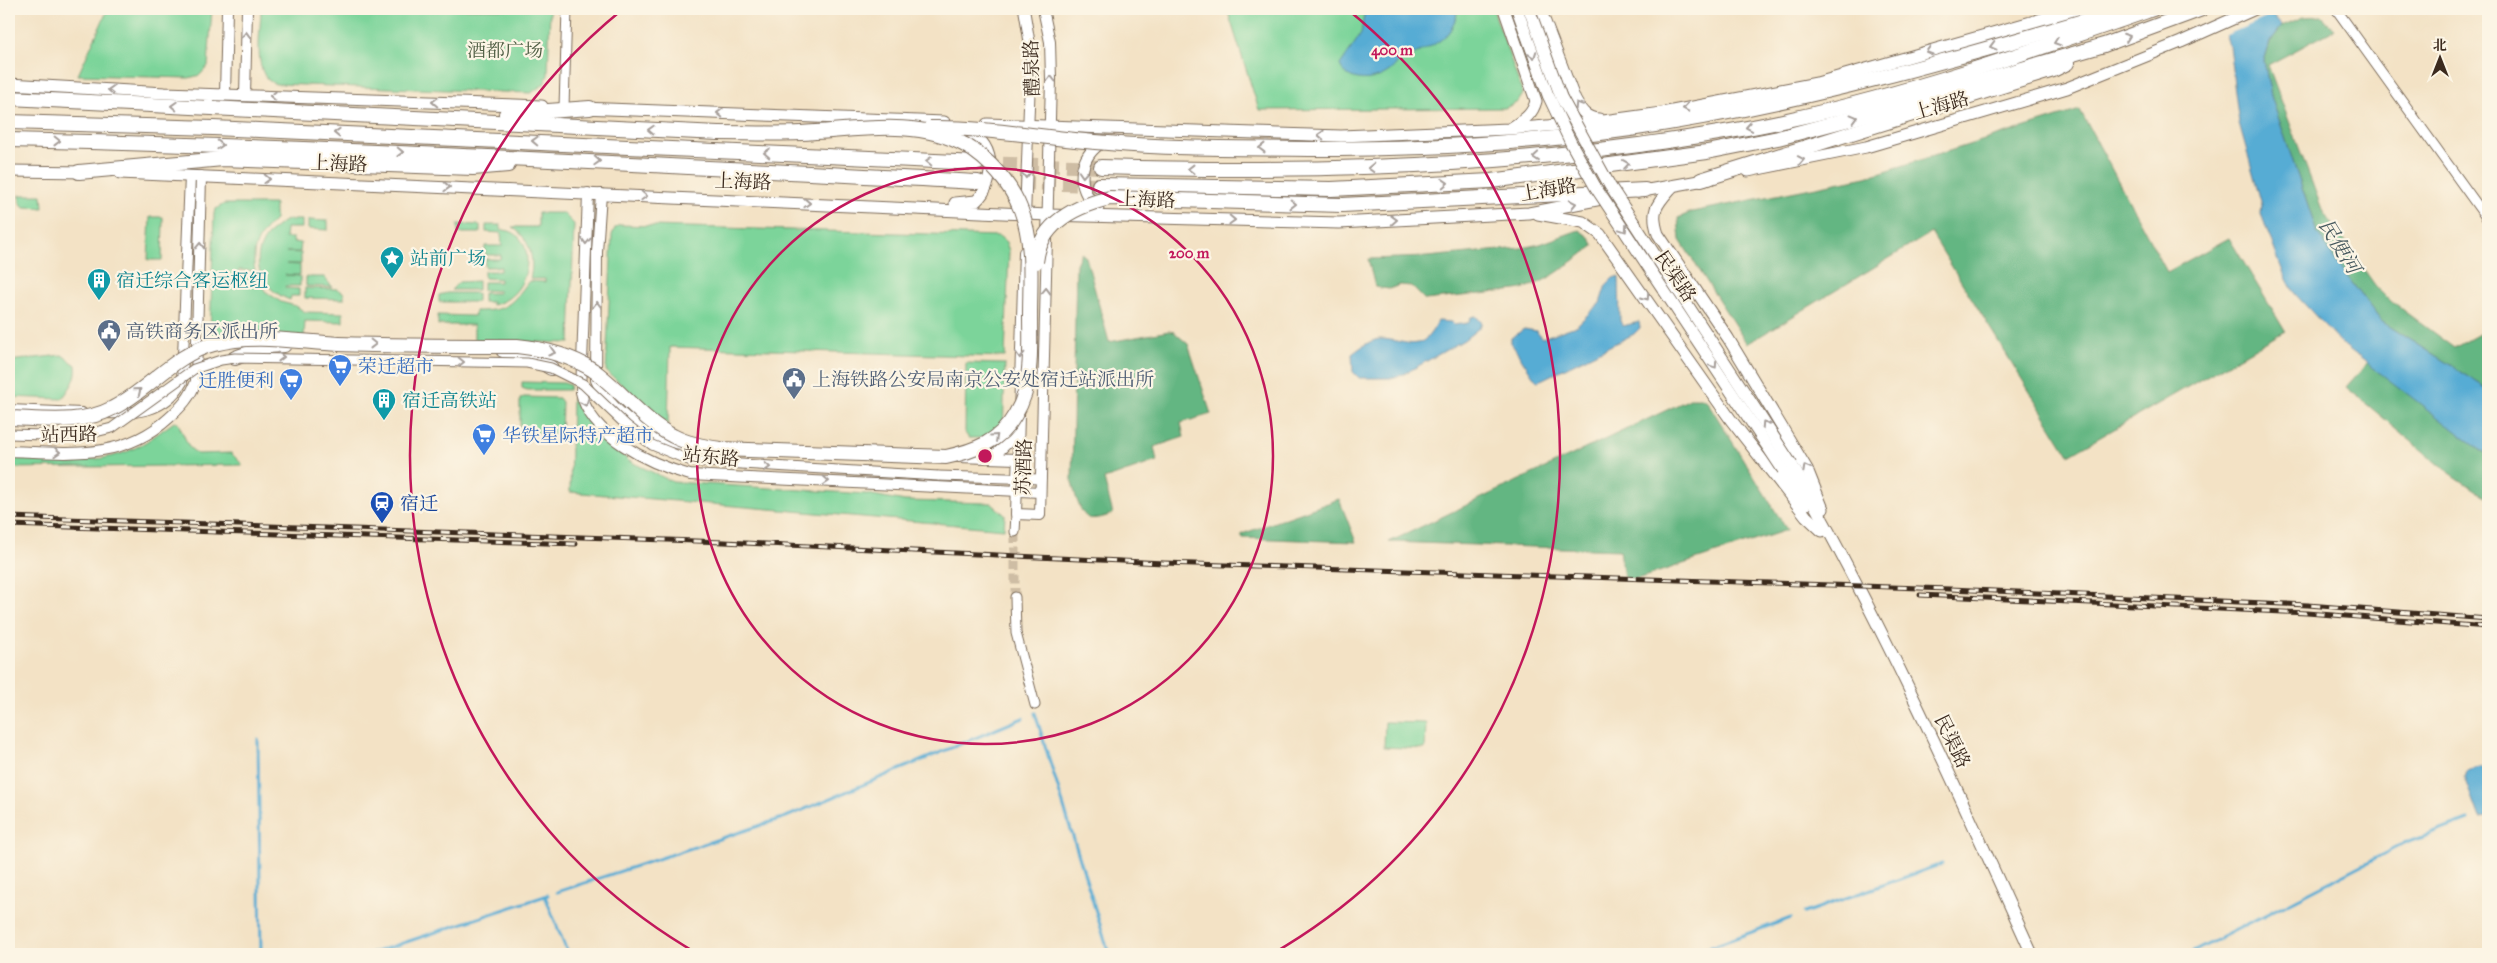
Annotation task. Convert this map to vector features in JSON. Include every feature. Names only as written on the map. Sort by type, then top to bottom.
[{"type":"highway","points":[[9,98],[718,133],[800,133],[958,127],[1109,144],[1187,148],[1376,149],[1466,144],[1632,128],[1787,99],[1940,61],[2124,9]]},
{"type":"highway","name":"上海路","points":[[1101,167],[1213,169],[1374,168],[1560,155],[1698,137],[1787,120],[1938,82],[2153,9]]},
{"type":"highway","name":"上海路","points":[[1099,185],[1331,189],[1491,181],[1577,171],[1707,152],[1778,138],[1861,116],[2104,45],[2202,9]]},
{"type":"highway","points":[[1701,180],[2053,70],[2104,45]]},
{"type":"highway","points":[[400,118],[447,112],[521,114],[590,108]]},
{"type":"highway","name":"上海路","points":[[9,122],[213,128],[978,163]]},
{"type":"highway","points":[[9,418],[74,420],[96,415],[114,408],[165,369],[195,351],[214,344],[250,339],[339,344],[517,346],[543,349],[574,360],[593,370],[672,436],[700,446],[721,449],[946,457],[972,451],[993,440],[1014,417],[1023,399],[1030,369],[1030,246],[1021,209],[1006,184],[984,159],[955,140],[929,132],[894,128]]},
{"type":"highway","name":"上海路","points":[[9,140],[215,144],[978,182]]},
{"type":"highway","points":[[79,172],[223,159],[473,168],[562,160]]},
{"type":"highway","points":[[1030,337],[1039,245],[1055,224],[1076,209],[1100,201],[1118,198],[1342,206],[1644,190]]},
{"type":"highway","points":[[235,358],[268,346],[339,344]]},
{"type":"highway","points":[[473,346],[516,352],[536,359],[551,368]]},
{"type":"main road","points":[[1504,9],[1536,101],[1533,111],[1528,118],[1509,129]]},
{"type":"main road","name":"民渠路","points":[[1517,9],[1548,95],[1571,143],[1596,188],[1788,467]]},
{"type":"main road","name":"民渠路","points":[[1529,9],[1561,97],[1610,186],[1836,546],[1886,641],[2032,954]]},
{"type":"main road","points":[[1540,9],[1566,82],[1582,111],[1589,117],[1621,119]]},
{"type":"main road","points":[[9,84],[245,96],[856,118],[1050,127],[1341,136],[1509,129],[1621,119],[1817,83],[2077,9]]},
{"type":"main road","name":"上海路","points":[[9,171],[196,176],[1025,214],[1183,219],[1339,223],[1529,213],[1644,190],[1672,187],[1866,147],[2067,88],[2182,42],[2255,9]]},
{"type":"main road","points":[[851,205],[969,203],[980,197],[990,174],[991,160],[987,150],[977,136],[969,133],[856,118]]},
{"type":"main road","points":[[1180,131],[1106,140],[1094,146],[1087,154],[1084,164],[1083,182],[1090,200],[1100,210],[1183,219]]},
{"type":"main road","points":[[1672,187],[1657,204],[1653,219],[1658,234],[1728,338],[1807,468],[1818,492],[1826,531]]},
{"type":"main road","points":[[1529,213],[1583,222],[1600,234],[1731,420],[1806,516],[1826,531]]},
{"type":"street","points":[[225,95],[227,9]]},
{"type":"street","points":[[245,96],[247,9]]},
{"type":"street","points":[[564,107],[567,9]]},
{"type":"street","name":"醴泉路","points":[[1024,9],[1031,51],[1027,126]]},
{"type":"street","name":"醴泉路","points":[[1043,9],[1050,42],[1050,127]]},
{"type":"street","points":[[2336,9],[2488,220]]},
{"type":"street","name":"苏酒路","points":[[1027,126],[1016,514],[1040,515],[1050,127]]},
{"type":"street","name":"站西路","points":[[9,410],[139,412],[154,409],[176,393],[182,382],[196,176]]},
{"type":"street","name":"站西路","points":[[9,451],[89,453],[104,451],[138,440],[158,428],[185,402],[196,381],[196,176]]},
{"type":"street","name":"站东路","points":[[588,193],[580,392],[587,410],[596,421],[642,458],[665,468],[690,475],[1040,492]]},
{"type":"street","name":"站东路","points":[[601,194],[597,252],[596,380],[608,398],[638,426],[656,438],[686,444],[1017,459]]},
{"type":"street","points":[[9,434],[79,436],[112,428],[174,381],[194,369],[221,360],[235,358],[527,363],[551,368],[583,384],[626,426],[652,445],[691,461],[938,476],[1041,479]]},
{"type":"street","points":[[986,458],[997,453],[1018,433]]},
{"type":"street","points":[[1015,532],[1016,514]]},
{"type":"street","points":[[1015,596],[1018,639],[1035,705]]},
{"type":"green space","points":[[108,9],[212,9],[208,66],[200,75],[189,78],[78,75]]},
{"type":"green space","name":"酒都广场","points":[[261,9],[550,9],[548,75],[544,84],[531,93],[276,84],[268,80],[263,73],[260,63]]},
{"type":"green space","points":[[1227,9],[1493,9],[1523,94],[1518,102],[1505,108],[1259,110]]},
{"type":"green space","points":[[2322,16],[2334,30],[2268,65],[2323,212],[2375,285],[2393,303],[2454,348],[2488,329],[2488,389],[2381,321],[2337,263],[2316,230],[2271,96],[2264,61],[2270,42],[2282,26],[2303,17]]},
{"type":"green space","points":[[2080,110],[2167,272],[2229,238],[2285,331],[2069,455],[1931,233],[1747,344],[1680,240],[1678,218],[1692,212],[1866,177]]},
{"type":"green space","points":[[20,195],[42,195],[43,208],[24,207],[20,203]]},
{"type":"green space","points":[[224,204],[275,204],[275,220],[264,231],[257,242],[254,255],[255,271],[239,270],[238,273],[256,275],[265,291],[281,302],[296,306],[305,312],[343,313],[343,322],[305,321],[304,337],[210,337],[214,213],[216,209]]},
{"type":"green space","points":[[538,213],[563,213],[574,224],[570,343],[474,340],[474,325],[438,325],[438,315],[474,316],[475,311],[501,308],[512,301],[529,281],[545,282],[545,279],[530,279],[532,264],[530,250],[523,237],[512,227],[538,227]]},
{"type":"green space","points":[[150,217],[163,217],[162,260],[148,260]]},
{"type":"green space","points":[[287,220],[302,220],[302,228],[286,228],[285,238],[293,238],[293,242],[301,243],[300,252],[286,252],[301,253],[301,264],[286,264],[300,265],[300,275],[285,275],[300,276],[300,286],[285,286],[286,288],[299,289],[299,296],[291,296],[290,300],[276,293],[266,284],[260,273],[258,262],[260,250],[265,239],[274,229]]},
{"type":"green space","points":[[308,220],[328,221],[328,230],[308,229]]},
{"type":"green space","points":[[458,224],[480,225],[480,233],[458,233]]},
{"type":"green space","points":[[486,225],[501,225],[501,230],[513,233],[521,240],[526,251],[527,264],[524,277],[517,290],[507,299],[492,305],[492,302],[483,302],[483,293],[499,293],[499,291],[483,290],[483,282],[500,282],[500,279],[484,278],[484,271],[500,271],[501,267],[485,267],[485,259],[500,259],[501,255],[485,255],[485,246],[502,246],[501,233],[486,232]]},
{"type":"green space","points":[[619,225],[999,236],[1006,242],[1009,251],[1005,357],[670,347],[668,425],[606,371],[612,235],[615,228]]},
{"type":"green space","points":[[1579,230],[1589,237],[1594,246],[1547,278],[1516,290],[1425,300],[1411,286],[1400,285],[1389,289],[1375,287],[1368,259],[1427,257],[1521,248],[1540,244]]},
{"type":"green space","points":[[1081,253],[1086,257],[1109,342],[1169,331],[1174,332],[1188,344],[1211,414],[1181,423],[1184,437],[1154,447],[1157,461],[1104,479],[1113,514],[1101,518],[1089,518],[1086,516],[1078,501],[1072,480],[1076,264]]},
{"type":"green space","points":[[306,277],[324,277],[332,287],[306,286]]},
{"type":"green space","points":[[478,281],[478,290],[451,290],[459,282]]},
{"type":"green space","points":[[305,288],[338,289],[344,293],[344,299],[305,298]]},
{"type":"green space","points":[[447,293],[477,293],[477,302],[439,302],[439,295]]},
{"type":"green space","points":[[62,355],[76,365],[76,375],[62,399],[9,397],[9,361]]},
{"type":"green space","points":[[2368,362],[2488,456],[2488,499],[2447,471],[2346,387]]},
{"type":"green space","points":[[966,363],[1005,364],[1003,438],[969,438],[965,433]]},
{"type":"green space","points":[[522,382],[564,383],[570,385],[569,390],[527,390],[522,388]]},
{"type":"green space","points":[[524,397],[559,398],[562,402],[561,434],[520,432],[520,399]]},
{"type":"green space","points":[[572,398],[580,412],[629,461],[673,482],[867,494],[905,501],[991,503],[1005,515],[1004,529],[570,492]]},
{"type":"green space","points":[[1692,398],[1701,398],[1707,401],[1787,530],[1637,579],[1624,578],[1620,550],[1389,542]]},
{"type":"green space","points":[[174,422],[178,423],[189,447],[197,454],[231,453],[243,465],[9,468],[9,457],[89,460],[120,454],[135,448]]},
{"type":"green space","points":[[1339,499],[1356,542],[1242,538],[1242,534]]},
{"type":"green space","points":[[1385,722],[1426,723],[1425,749],[1384,747]]},
{"type":"water","points":[[1365,9],[1454,9],[1457,14],[1453,25],[1441,40],[1397,63],[1376,78],[1358,79],[1344,72],[1340,65],[1361,34]]},
{"type":"water","points":[[2218,9],[2272,15],[2282,26],[2270,42],[2264,61],[2271,96],[2316,230],[2337,263],[2381,321],[2488,389],[2488,456],[2341,343],[2295,294],[2283,272],[2261,214],[2262,205],[2239,123],[2229,46]]},
{"type":"water","points":[[1619,276],[1620,321],[1623,326],[1639,322],[1640,328],[1634,334],[1543,379],[1538,381],[1535,379],[1511,343],[1511,338],[1524,329],[1536,331],[1542,338],[1576,326],[1600,303],[1606,285],[1613,278]]},
{"type":"water","points":[[1476,316],[1482,323],[1479,328],[1464,340],[1404,374],[1391,378],[1359,378],[1353,372],[1352,354],[1370,342],[1383,339],[1415,344],[1426,338],[1438,321],[1451,322],[1454,325],[1468,323],[1471,317]]},
{"type":"water","points":[[2477,767],[2484,767],[2488,770],[2488,817],[2480,818],[2465,777],[2467,772]]},
{"type":"pier","points":[[2215,9],[2273,9],[2275,14],[2224,36]]},
{"type":"waterway","points":[[1035,713],[1109,954]]},
{"type":"waterway","points":[[557,892],[786,817],[1023,718]]},
{"type":"waterway","points":[[258,739],[261,954]]},
{"type":"waterway","points":[[2189,954],[2399,846],[2468,820]]},
{"type":"waterway","points":[[1804,913],[1942,864]]},
{"type":"waterway","points":[[370,954],[548,895]]},
{"type":"waterway","points":[[545,896],[568,954]]},
{"type":"waterway","points":[[1691,954],[1791,918]]},
{"type":"tunnel","points":[[982,163],[1101,167]]},
{"type":"tunnel","points":[[978,182],[1099,185]]},
{"type":"tunnel","points":[[1015,532],[1015,597]]},
{"type":"railway","points":[[9,517],[724,542],[1164,563],[1950,589],[2308,605],[2488,619]]},
{"type":"railway","points":[[9,525],[576,544]]},
{"type":"railway","points":[[1920,595],[2307,613],[2488,627]]},
{"type":"place","name":"站前广场","points":[[392,279]]},
{"type":"place","name":"宿迁综合客运枢纽","points":[[99,301]]},
{"type":"place","name":"高铁商务区派出所","points":[[109,352]]},
{"type":"place","name":"荣迁超市","points":[[340,387]]},
{"type":"place","name":"上海铁路公安局南京公安处宿迁站派出所","points":[[794,400]]},
{"type":"place","name":"迁胜便利","points":[[291,401]]},
{"type":"place","name":"宿迁高铁站","points":[[384,421]]},
{"type":"place","name":"华铁星际特产超市","points":[[484,456]]},
{"type":"place","name":"宿迁","points":[[382,524]]},
{"type":"water label","name":"民便河","points":[[2340,246]]}]
